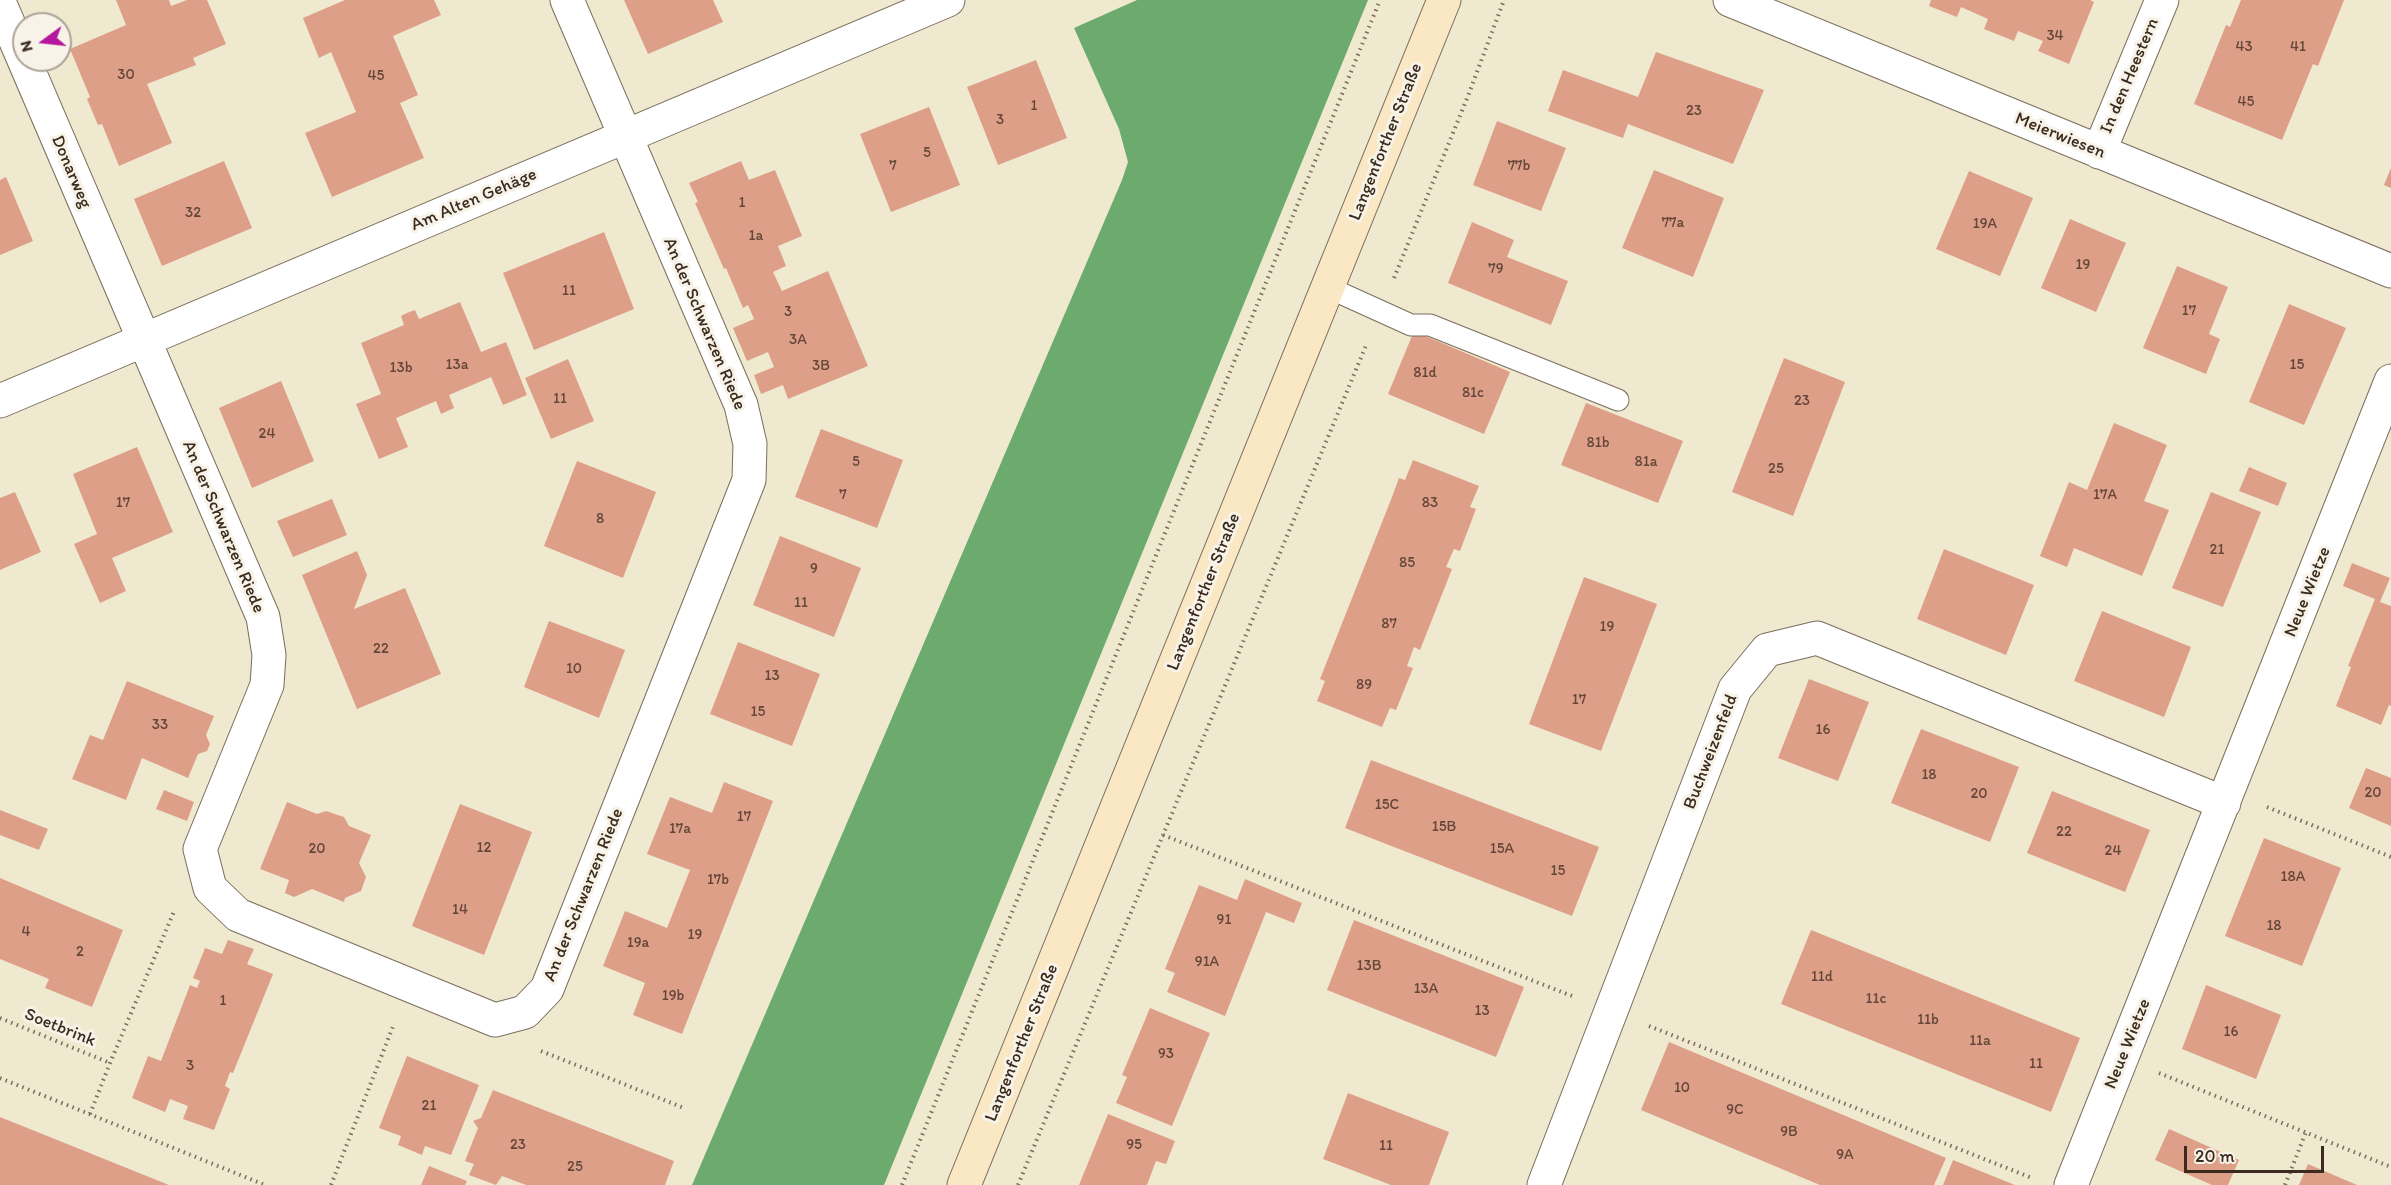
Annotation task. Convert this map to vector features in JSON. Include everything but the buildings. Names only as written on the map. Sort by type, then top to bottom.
[{"type":"main road","name":"Langenforther Straße","points":[[964,1185],[1444,0]]},
{"type":"street","name":"An der Schwarzen Riede","points":[[495,1020],[525,1012],[547,989],[749,480],[750,444],[741,405],[567,0]]},
{"type":"street","name":"Am Alten Gehäge","points":[[0,401],[948,0]]},
{"type":"street","name":"In den Heestern","points":[[2099,152],[2162,0]]},
{"type":"street","name":"Donarweg","points":[[0,4],[143,340]]},
{"type":"street","name":"Meierwiesen","points":[[1750,4],[2099,152],[2391,271]]},
{"type":"street","name":"An der Schwarzen Riede","points":[[143,340],[263,617],[269,655],[267,685],[200,849]]},
{"type":"street","name":"Neue Wietze","points":[[2071,1185],[2391,381]]},
{"type":"street","name":"Buchweizenfeld","points":[[1544,1185],[1735,689],[1767,650],[1817,638],[2224,803]]},
{"type":"street","points":[[200,849],[210,888],[238,915],[495,1020]]},
{"type":"lane","points":[[1327,287],[1411,325],[1430,325],[1618,400]]},
{"type":"path","points":[[902,1185],[1380,0]]},
{"type":"path","points":[[1018,1185],[1380,311],[1468,96],[1504,0]]},
{"type":"path","points":[[2224,803],[2252,801],[2391,857]]},
{"type":"path","points":[[1163,835],[2038,1181]]},
{"type":"path","points":[[90,1114],[200,849]]},
{"type":"path","points":[[331,1185],[410,985]]},
{"type":"path","name":"Soetbrink","points":[[0,1018],[110,1063]]},
{"type":"path","points":[[495,1020],[490,1031],[684,1108]]},
{"type":"path","points":[[2122,1059],[2391,1167]]},
{"type":"path","points":[[0,1078],[266,1185]]},
{"type":"path","points":[[2285,1185],[2306,1132]]},
{"type":"green space","points":[[1137,0],[1368,0],[884,1185],[692,1185],[1122,180],[1128,162],[1119,129],[1074,28]]}]
